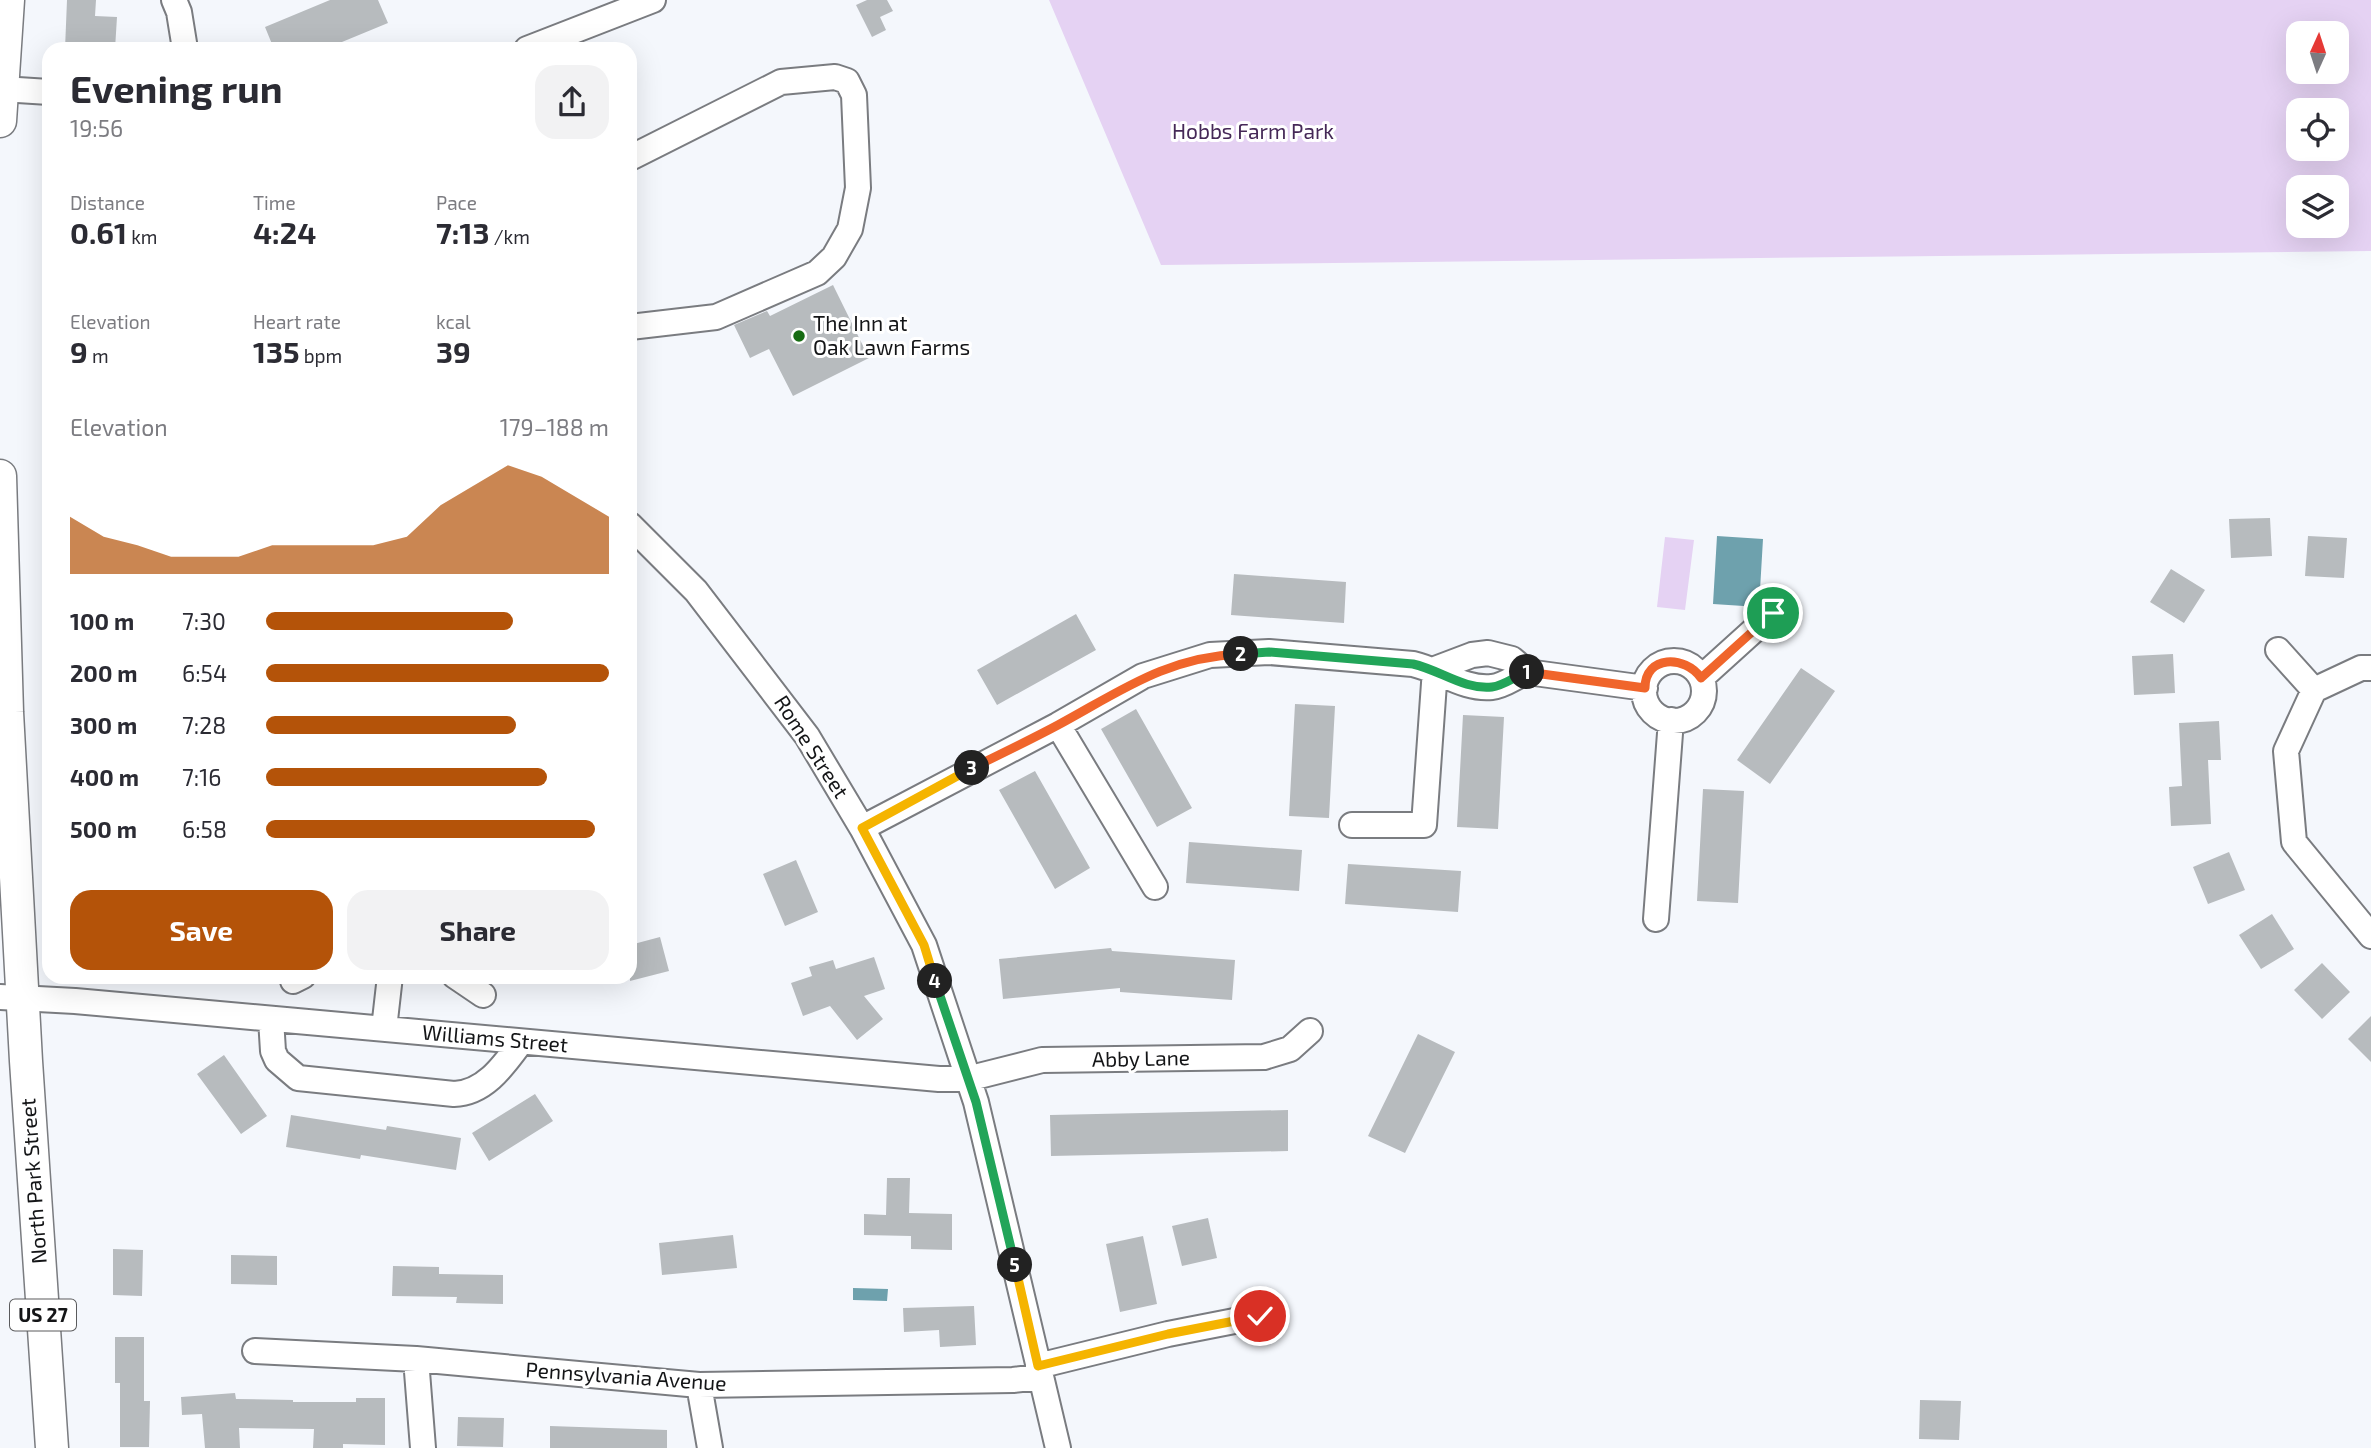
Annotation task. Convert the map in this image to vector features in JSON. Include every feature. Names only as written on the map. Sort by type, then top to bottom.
[{"type":"main road","points":[[0,121],[8,0]]},
{"type":"main road","name":"US 27","points":[[0,476],[11,997]]},
{"type":"main road","name":"North Park Street","points":[[11,997],[52,1448]]},
{"type":"street","points":[[174,0],[183,42]]},
{"type":"street","points":[[545,42],[653,0]]},
{"type":"street","points":[[637,154],[781,82],[835,77],[847,81],[854,96],[858,188],[856,208],[850,229],[834,257],[817,273],[716,317],[637,326]]},
{"type":"street","points":[[2,89],[42,92]]},
{"type":"street","name":"Rome Street","points":[[637,532],[696,591],[807,736],[862,828],[924,945],[976,1102],[1058,1448]]},
{"type":"street","points":[[1701,678],[1773,613]]},
{"type":"street","points":[[2278,650],[2315,690]]},
{"type":"street","points":[[862,828],[1058,725],[1143,676],[1210,655],[1269,652],[1413,664],[1435,669],[1469,686],[1494,687],[1527,672],[1645,688]]},
{"type":"street","points":[[1435,669],[1472,655],[1488,653],[1512,659],[1527,672]]},
{"type":"street","points":[[1667,662],[1688,665],[1701,678],[1704,689],[1698,709],[1681,720],[1662,719],[1648,708],[1645,681],[1650,672],[1667,662]]},
{"type":"street","points":[[2371,668],[2361,668],[2315,690],[2286,751],[2294,842],[2371,936]]},
{"type":"street","points":[[1352,825],[1424,825],[1435,669]]},
{"type":"street","points":[[1656,919],[1671,720]]},
{"type":"street","points":[[1058,725],[1154,887]]},
{"type":"street","points":[[384,1029],[389,984]]},
{"type":"street","points":[[466,984],[483,995]]},
{"type":"street","name":"Williams Street","points":[[11,997],[939,1079],[967,1079]]},
{"type":"street","points":[[271,1019],[273,1051],[277,1060],[298,1078],[454,1094],[466,1093],[498,1072],[521,1042]]},
{"type":"street","name":"Abby Lane","points":[[967,1079],[1042,1060],[1264,1057],[1290,1049],[1310,1031]]},
{"type":"street","name":"Pennsylvania Avenue","points":[[255,1351],[416,1359],[699,1385],[1013,1380],[1168,1334],[1260,1316]]},
{"type":"street","points":[[416,1359],[423,1448]]},
{"type":"street","points":[[699,1385],[710,1448]]},
{"type":"green space","name":"Hobbs Farm Park","points":[[1049,0],[2371,0],[2371,251],[1161,265]]},
{"type":"green space","points":[[1665,537],[1694,540],[1685,610],[1657,607]]},
{"type":"water","points":[[1717,536],[1763,539],[1759,607],[1713,604]]},
{"type":"water","points":[[853,1288],[888,1289],[887,1301],[853,1300]]},
{"type":"building","points":[[67,0],[96,0],[95,16],[117,17],[115,42],[65,42]]},
{"type":"building","points":[[330,0],[378,0],[388,23],[342,42],[271,42],[265,27]]},
{"type":"building","points":[[867,0],[887,0],[893,11],[880,17],[886,30],[872,37],[856,5]]},
{"type":"building","name":"The Inn at Oak Lawn Farms","points":[[833,285],[869,358],[793,396],[769,349],[750,358],[734,325],[767,311],[770,316]]},
{"type":"building","points":[[2270,518],[2272,556],[2231,558],[2229,519]]},
{"type":"building","points":[[2308,536],[2347,538],[2344,578],[2305,576]]},
{"type":"building","points":[[2171,569],[2205,590],[2184,623],[2150,602]]},
{"type":"building","points":[[1234,574],[1346,582],[1344,623],[1231,615]]},
{"type":"building","points":[[1076,614],[1096,650],[997,705],[977,670]]},
{"type":"building","points":[[2173,654],[2175,693],[2134,695],[2132,656]]},
{"type":"building","points":[[1801,668],[1835,691],[1770,784],[1737,760]]},
{"type":"building","points":[[1295,704],[1335,706],[1329,818],[1289,816]]},
{"type":"building","points":[[1136,709],[1192,808],[1157,827],[1101,729]]},
{"type":"building","points":[[1463,715],[1504,717],[1498,829],[1457,827]]},
{"type":"building","points":[[2219,721],[2221,760],[2208,760],[2211,824],[2171,826],[2169,787],[2182,786],[2179,723]]},
{"type":"building","points":[[1035,771],[1090,868],[1055,889],[999,790]]},
{"type":"building","points":[[1703,789],[1744,791],[1738,903],[1697,901]]},
{"type":"building","points":[[1189,842],[1302,850],[1299,891],[1186,883]]},
{"type":"building","points":[[2229,852],[2245,890],[2208,904],[2193,867]]},
{"type":"building","points":[[796,860],[818,912],[785,926],[763,874]]},
{"type":"building","points":[[1348,864],[1461,871],[1458,912],[1345,904]]},
{"type":"building","points":[[2272,914],[2294,949],[2261,969],[2239,935]]},
{"type":"building","points":[[660,937],[669,971],[637,979],[637,943]]},
{"type":"building","points":[[1111,948],[1112,951],[1235,960],[1232,1000],[1120,992],[1120,988],[1003,999],[999,959]]},
{"type":"building","points":[[874,957],[885,989],[864,996],[883,1019],[857,1040],[830,1006],[803,1016],[791,983],[812,976],[809,967],[833,960],[836,969]]},
{"type":"building","points":[[2322,963],[2350,992],[2322,1019],[2294,990]]},
{"type":"building","points":[[2371,1016],[2371,1062],[2348,1039]]},
{"type":"building","points":[[1418,1034],[1455,1052],[1405,1153],[1368,1136]]},
{"type":"building","points":[[224,1055],[267,1116],[241,1134],[197,1074]]},
{"type":"building","points":[[535,1094],[553,1121],[489,1161],[472,1133]]},
{"type":"building","points":[[1288,1110],[1288,1151],[1051,1156],[1050,1115]]},
{"type":"building","points":[[291,1115],[386,1130],[387,1126],[461,1138],[456,1170],[361,1155],[360,1159],[286,1147]]},
{"type":"building","points":[[887,1178],[910,1178],[909,1213],[952,1214],[952,1250],[911,1249],[911,1236],[864,1235],[864,1214],[886,1215]]},
{"type":"building","points":[[1208,1218],[1217,1258],[1182,1266],[1172,1226]]},
{"type":"building","points":[[733,1235],[737,1268],[662,1275],[659,1243]]},
{"type":"building","points":[[1143,1236],[1157,1304],[1120,1312],[1106,1244]]},
{"type":"building","points":[[113,1249],[143,1250],[142,1296],[113,1295]]},
{"type":"building","points":[[231,1255],[277,1256],[277,1285],[231,1284]]},
{"type":"building","points":[[393,1266],[439,1267],[439,1274],[503,1275],[503,1304],[456,1303],[457,1297],[392,1296]]},
{"type":"building","points":[[974,1306],[976,1345],[940,1347],[939,1330],[904,1332],[903,1308]]},
{"type":"building","points":[[115,1337],[144,1337],[144,1401],[150,1401],[149,1447],[120,1447],[120,1383],[115,1383]]},
{"type":"building","points":[[235,1393],[236,1399],[293,1402],[356,1402],[356,1398],[385,1398],[385,1445],[343,1444],[343,1448],[313,1448],[314,1429],[239,1428],[240,1448],[205,1448],[202,1414],[182,1415],[181,1397]]},
{"type":"building","points":[[1920,1400],[1961,1401],[1959,1440],[1919,1439]]},
{"type":"building","points":[[458,1417],[504,1418],[503,1447],[457,1446]]},
{"type":"building","points":[[550,1426],[667,1430],[667,1448],[550,1448]]},
{"type":"place","name":"The Inn at Oak Lawn Farms","points":[[799,336]]},
{"type":"route","points":[[1260,1316],[1168,1334],[1038,1366],[976,1102],[924,945],[862,828],[1058,725],[1143,676],[1210,655],[1269,652],[1413,664],[1435,669],[1469,686],[1494,687],[1527,672],[1645,688],[1650,672],[1667,662],[1688,665],[1701,678],[1773,613]]}]
